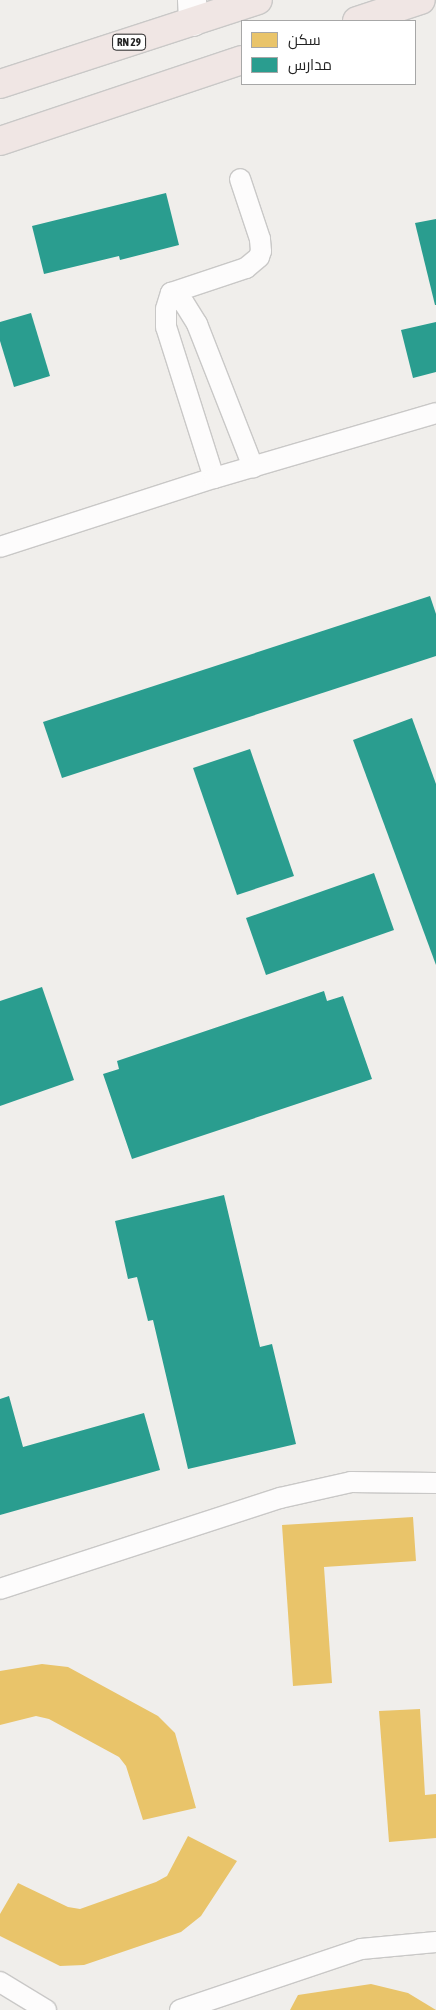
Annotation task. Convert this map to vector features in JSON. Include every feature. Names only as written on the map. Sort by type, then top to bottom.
[{"type":"highway","name":"RN 29","points":[[0,84],[192,11],[258,0]]},
{"type":"highway","points":[[360,20],[421,0]]},
{"type":"highway","points":[[0,141],[241,60]]},
{"type":"lane","points":[[171,293],[246,268],[259,256],[261,251],[260,240],[240,179]]},
{"type":"lane","points":[[171,293],[184,303],[197,324],[253,468]]},
{"type":"lane","points":[[171,293],[166,309],[166,327],[214,478]]},
{"type":"lane","points":[[0,547],[214,478],[436,414]]},
{"type":"lane","points":[[0,1590],[280,1498],[351,1482],[436,1483]]},
{"type":"lane","points":[[180,2010],[361,1949],[436,1942]]},
{"type":"lane","points":[[0,1982],[46,2010]]},
{"type":"building: سكن","points":[[413,1517],[416,1561],[324,1567],[332,1683],[293,1686],[282,1525]]},
{"type":"building: سكن","points":[[42,1664],[68,1667],[158,1716],[175,1733],[196,1808],[143,1820],[126,1766],[119,1757],[49,1719],[36,1716],[0,1725],[0,1671]]},
{"type":"building: سكن","points":[[420,1709],[425,1795],[436,1794],[436,1838],[389,1842],[379,1711]]},
{"type":"building: سكن","points":[[188,1836],[237,1861],[201,1916],[181,1932],[84,1965],[60,1966],[0,1936],[0,1914],[18,1883],[68,1907],[80,1909],[156,1882],[167,1876]]},
{"type":"building: سكن","points":[[371,1984],[408,1993],[436,2010],[290,2010],[298,1995]]},
{"type":"building: مدارس","points":[[166,193],[179,245],[120,260],[119,256],[44,274],[32,226]]},
{"type":"building: مدارس","points":[[436,219],[436,305],[435,305],[415,223]]},
{"type":"building: مدارس","points":[[31,313],[50,376],[14,387],[0,341],[0,322]]},
{"type":"building: مدارس","points":[[436,322],[436,372],[413,378],[401,330]]},
{"type":"building: مدارس","points":[[430,596],[436,614],[436,656],[62,778],[43,722]]},
{"type":"building: مدارس","points":[[412,718],[436,784],[436,965],[353,740]]},
{"type":"building: مدارس","points":[[250,749],[294,876],[237,895],[193,768]]},
{"type":"building: مدارس","points":[[374,873],[394,930],[266,975],[246,918]]},
{"type":"building: مدارس","points":[[42,987],[74,1080],[0,1106],[0,1001]]},
{"type":"building: مدارس","points":[[324,991],[327,1001],[343,996],[372,1079],[132,1159],[103,1074],[119,1069],[117,1061]]},
{"type":"building: مدارس","points":[[224,1195],[260,1347],[272,1344],[296,1444],[188,1469],[153,1320],[148,1321],[137,1277],[128,1279],[115,1221]]},
{"type":"building: مدارس","points":[[9,1396],[23,1447],[144,1413],[160,1470],[0,1515],[0,1399]]}]
